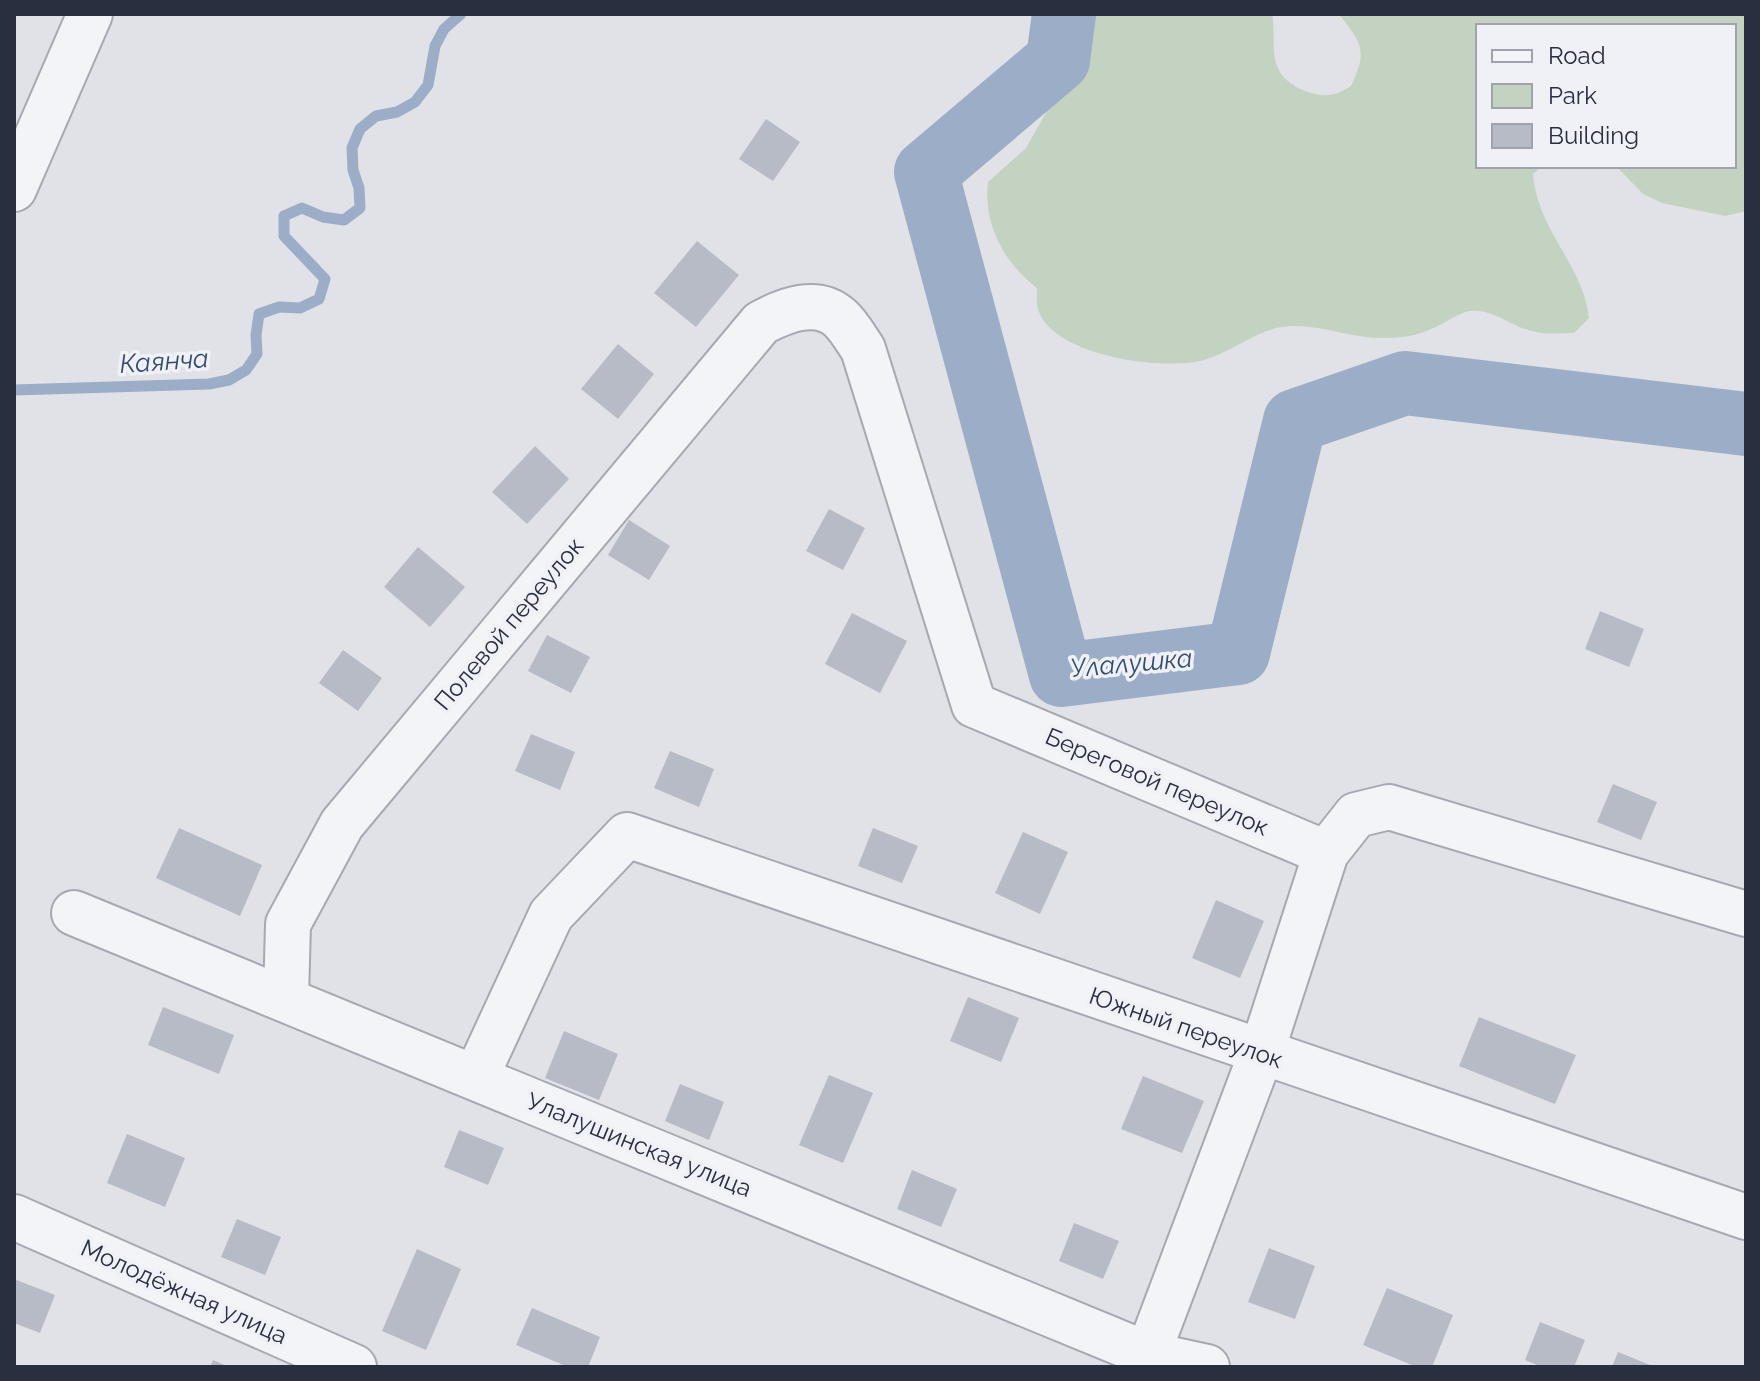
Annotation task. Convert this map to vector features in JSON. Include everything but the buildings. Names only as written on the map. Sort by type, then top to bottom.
[{"type":"street","points":[[14,189],[90,14]]},
{"type":"street","name":"Береговой переулок","points":[[815,305],[839,316],[863,349],[974,705],[1326,853]]},
{"type":"street","name":"Полевой переулок","points":[[286,998],[288,924],[342,824],[761,323],[780,312],[815,305]]},
{"type":"street","points":[[1145,1360],[1261,1054],[1326,853],[1356,815],[1389,807],[1746,914]]},
{"type":"street","name":"Южный переулок","points":[[476,1077],[551,915],[627,835],[1261,1054],[1746,1217]]},
{"type":"street","name":"Улалушинская улица","points":[[74,913],[476,1077],[1145,1360],[1207,1367]]},
{"type":"street","name":"Молодёжная улица","points":[[14,1217],[354,1367]]},
{"type":"green space","points":[[1095,14],[1272,14],[1276,64],[1283,76],[1303,90],[1327,95],[1351,86],[1360,64],[1357,40],[1339,14],[1746,14],[1746,211],[1725,216],[1662,203],[1643,194],[1618,168],[1736,168],[1736,24],[1476,24],[1476,168],[1540,168],[1533,174],[1537,195],[1551,231],[1578,281],[1589,318],[1574,333],[1537,332],[1486,312],[1469,311],[1426,331],[1396,338],[1371,338],[1295,326],[1263,332],[1204,360],[1164,363],[1113,357],[1067,340],[1050,327],[1039,312],[1037,288],[1015,267],[998,241],[987,198],[988,182],[1026,148],[1093,29]]},
{"type":"waterway","name":"Каянча","points":[[14,390],[209,384],[229,380],[246,370],[257,354],[259,314],[279,307],[300,308],[319,299],[325,279],[284,236],[284,216],[302,208],[323,217],[344,220],[360,208],[352,148],[360,129],[376,116],[397,112],[415,102],[428,85],[435,46],[444,29],[461,14]]},
{"type":"waterway","name":"Улалушка","points":[[1064,14],[1058,60],[926,172],[1061,675],[1238,653],[1295,421],[1405,383],[1746,424]]}]
